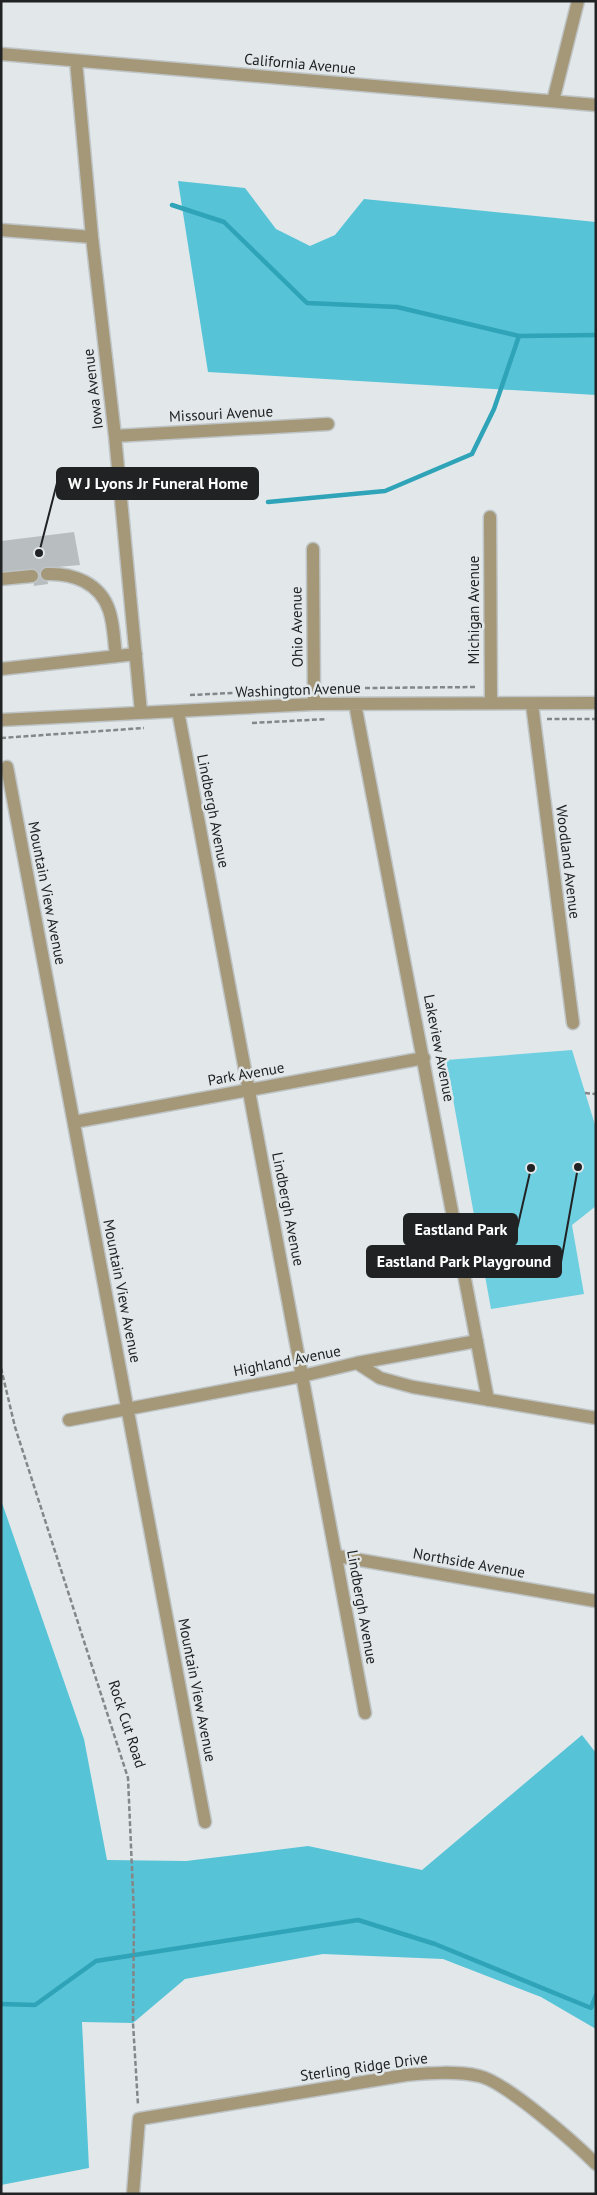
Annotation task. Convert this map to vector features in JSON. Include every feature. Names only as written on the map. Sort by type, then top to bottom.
[{"type":"street","points":[[553,101],[578,1]]},
{"type":"street","name":"California Avenue","points":[[1,54],[596,105]]},
{"type":"street","name":"Iowa Avenue","points":[[76,61],[92,237],[115,436],[141,712]]},
{"type":"street","points":[[1,230],[92,237]]},
{"type":"street","name":"Missouri Avenue","points":[[115,436],[328,424]]},
{"type":"street","name":"Michigan Avenue","points":[[490,517],[491,703]]},
{"type":"street","name":"Ohio Avenue","points":[[313,549],[314,704]]},
{"type":"street","points":[[47,574],[65,573],[78,578],[94,588],[109,609],[116,656]]},
{"type":"street","points":[[1,579],[32,576]]},
{"type":"street","points":[[1,669],[136,654]]},
{"type":"street","name":"Washington Avenue","points":[[1,720],[314,704],[596,703]]},
{"type":"street","name":"Lakeview Avenue","points":[[355,704],[488,1400]]},
{"type":"street","name":"Woodland Avenue","points":[[532,704],[573,1024]]},
{"type":"street","name":"Lindbergh Avenue","points":[[178,711],[365,1713]]},
{"type":"street","name":"Mountain View Avenue","points":[[7,767],[205,1822]]},
{"type":"street","name":"Park Avenue","points":[[74,1122],[424,1058]]},
{"type":"street","points":[[356,1363],[477,1341]]},
{"type":"street","name":"Highland Avenue","points":[[69,1420],[302,1376],[356,1363],[380,1378],[413,1387],[596,1418]]},
{"type":"street","name":"Northside Avenue","points":[[337,1556],[596,1601]]},
{"type":"street","name":"Sterling Ridge Drive","points":[[139,2119],[406,2075],[442,2073],[480,2076],[506,2088],[596,2164]]},
{"type":"street","points":[[133,2194],[139,2119]]},
{"type":"path","points":[[249,723],[328,719]]},
{"type":"path","points":[[533,719],[596,719]]},
{"type":"path","points":[[1,738],[151,728]]},
{"type":"path","points":[[585,1093],[596,1094]]},
{"type":"path","name":"Rock Cut Road","points":[[1,1368],[15,1427],[128,1778],[134,1915],[133,2023],[139,2119]]},
{"type":"shaded area","points":[[178,181],[245,188],[276,229],[310,246],[335,235],[364,199],[596,222],[596,395],[208,372]]},
{"type":"shaded area","points":[[572,1050],[596,1128],[596,1206],[572,1225],[584,1294],[491,1309],[446,1060]]},
{"type":"shaded area","points":[[1,1500],[84,1739],[107,1860],[186,1861],[308,1846],[422,1870],[582,1735],[596,1753],[596,2029],[541,1997],[443,1959],[323,1954],[185,1979],[133,2023],[82,2022],[89,2168],[1,2185]]},
{"type":"building","points":[[74,532],[80,565],[46,568],[48,584],[34,586],[31,570],[1,574],[1,541]]},
{"type":"waterway","points":[[172,205],[224,222],[307,303],[397,307],[519,336],[596,335]]},
{"type":"waterway","points":[[268,502],[385,491],[472,454],[494,409],[519,336]]},
{"type":"waterway","points":[[1,2004],[35,2005],[96,1961],[358,1920],[435,1944],[591,2008],[596,1995]]},
{"type":"place","name":"W J Lyons Jr Funeral Home","points":[[39,553]]},
{"type":"place","name":"Eastland Park Playground","points":[[578,1167]]},
{"type":"place","name":"Eastland Park","points":[[531,1168]]}]
